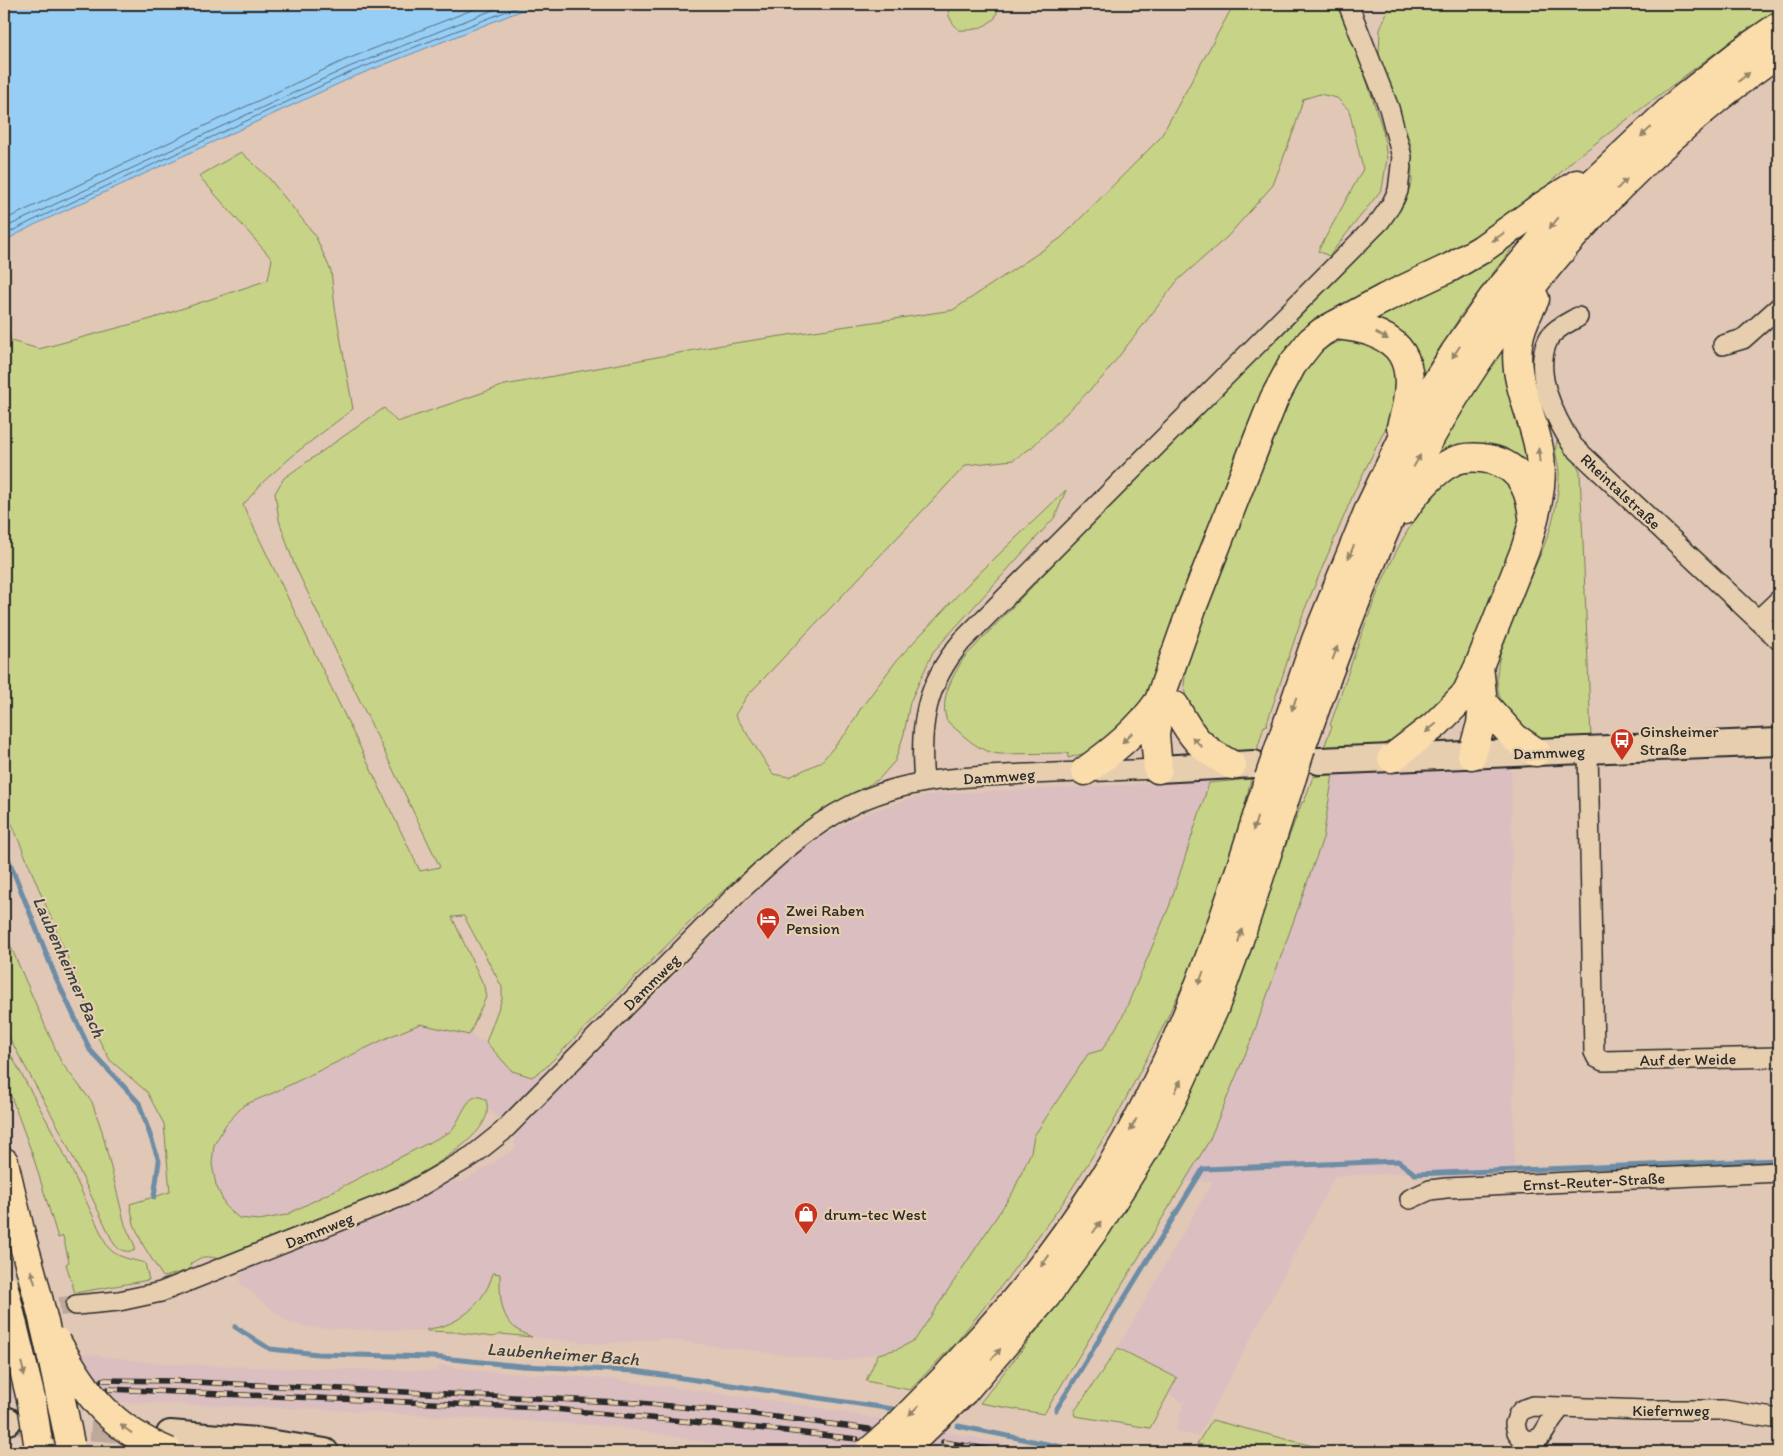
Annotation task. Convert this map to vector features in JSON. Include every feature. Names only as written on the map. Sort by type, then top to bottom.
[{"type":"highway","points":[[1300,753],[1326,615],[1378,490],[1408,428],[1455,352],[1492,299],[1574,201],[1612,163],[1699,86],[1743,51],[1779,26]]},
{"type":"highway","points":[[1167,704],[1195,740],[1216,756],[1262,771],[1300,753],[1335,653],[1375,553],[1411,473],[1465,379],[1531,286],[1580,227],[1690,120],[1749,73],[1779,52]]},
{"type":"highway","points":[[1158,769],[1169,747],[1167,704],[1173,666],[1192,608],[1274,398],[1301,352],[1317,336],[1335,324],[1451,267],[1482,249],[1541,207],[1612,163]]},
{"type":"highway","points":[[1472,755],[1462,727],[1463,708],[1474,699],[1479,666],[1525,550],[1541,488],[1540,450],[1518,374],[1518,346],[1525,318],[1580,227]]},
{"type":"highway","points":[[1335,324],[1355,326],[1388,338],[1401,352],[1406,364],[1410,386],[1405,412],[1378,490]]},
{"type":"highway","points":[[1375,553],[1410,500],[1440,469],[1451,462],[1464,458],[1492,460],[1510,468],[1519,477],[1528,491],[1534,520]]},
{"type":"highway","points":[[1474,699],[1515,738],[1536,752]]},
{"type":"highway","points":[[1392,758],[1435,725],[1474,699]]},
{"type":"highway","points":[[1085,771],[1167,704]]},
{"type":"highway","points":[[869,1452],[895,1429],[956,1383],[1047,1295],[1097,1226],[1146,1148],[1171,1102],[1214,1009],[1230,964],[1262,771]]},
{"type":"highway","points":[[4,1162],[43,1316],[70,1448]]},
{"type":"highway","points":[[4,1288],[32,1403],[39,1447]]},
{"type":"highway","points":[[43,1316],[74,1372],[100,1406],[128,1431],[170,1443]]},
{"type":"highway","points":[[901,1452],[956,1383]]},
{"type":"street","points":[[924,782],[921,746],[926,714],[930,696],[950,655],[1380,221],[1392,205],[1398,191],[1402,157],[1389,108],[1348,4]]},
{"type":"street","points":[[1723,345],[1743,339],[1779,307]]},
{"type":"street","name":"Rheintalstraße","points":[[1578,317],[1562,325],[1548,339],[1543,354],[1547,394],[1573,446],[1779,640]]},
{"type":"street","points":[[1758,620],[1779,600]]},
{"type":"street","name":"Dammweg","points":[[1300,753],[1392,758],[1779,742]]},
{"type":"street","name":"Auf der Weide","points":[[1588,750],[1594,1052],[1597,1058],[1603,1061],[1779,1057]]},
{"type":"street","name":"Dammweg","points":[[76,1305],[119,1301],[161,1292],[404,1194],[472,1156],[502,1132],[738,893],[794,842],[813,828],[850,806],[886,792],[924,782],[1000,775],[1158,769],[1262,771]]},
{"type":"street","name":"Ernst-Reuter-Straße","points":[[1410,1199],[1430,1190],[1446,1188],[1779,1172]]},
{"type":"street","name":"Kiefernweg","points":[[1562,1407],[1723,1410],[1779,1419]]},
{"type":"street","points":[[170,1443],[256,1441],[325,1452]]},
{"type":"shaded area","points":[[1511,766],[1514,1168],[1335,1176],[1198,1436],[1176,1432],[1183,1403],[1169,1394],[1177,1378],[1118,1348],[1213,1181],[1185,1182],[1209,1141],[1252,1038],[1323,838],[1333,774]]},
{"type":"shaded area","points":[[1210,781],[1169,907],[1122,1018],[1102,1050],[1088,1054],[1034,1136],[1031,1152],[1013,1192],[915,1340],[898,1349],[838,1362],[662,1339],[601,1344],[501,1334],[493,1337],[454,1332],[312,1328],[289,1323],[241,1284],[242,1273],[304,1242],[388,1217],[444,1183],[453,1181],[463,1182],[515,1149],[515,1134],[488,1108],[486,1100],[467,1104],[452,1131],[285,1215],[258,1220],[239,1218],[226,1206],[216,1185],[212,1164],[214,1145],[226,1124],[244,1105],[420,1024],[469,1035],[486,1042],[512,1071],[532,1077],[547,1072],[563,1087],[786,863],[826,834],[870,812],[906,800],[937,794]]},
{"type":"shaded area","points":[[4,1343],[147,1362],[221,1366],[437,1371],[439,1365],[480,1371],[611,1379],[797,1404],[1045,1452],[874,1452],[798,1444],[778,1452],[748,1452],[711,1443],[611,1426],[314,1409],[4,1398]]},
{"type":"green space","points":[[950,4],[995,4],[997,12],[995,18],[983,26],[969,30],[959,30],[949,15]]},
{"type":"green space","points":[[1234,4],[1342,4],[1383,131],[1387,159],[1382,189],[1329,256],[1318,251],[1363,169],[1349,110],[1337,98],[1320,94],[1303,99],[1295,127],[1273,185],[1227,237],[1178,280],[1102,378],[1031,448],[1013,460],[966,465],[747,696],[735,715],[773,774],[789,777],[821,762],[847,732],[861,708],[897,660],[967,585],[1066,490],[1055,517],[933,652],[910,702],[904,734],[895,761],[879,779],[811,818],[779,841],[702,910],[545,1068],[532,1077],[512,1071],[486,1042],[502,999],[502,987],[464,916],[452,917],[484,986],[486,997],[469,1035],[420,1024],[244,1105],[226,1124],[214,1145],[212,1164],[216,1185],[226,1207],[239,1218],[259,1220],[286,1215],[448,1133],[453,1129],[469,1102],[473,1098],[479,1097],[486,1100],[487,1114],[470,1138],[444,1159],[367,1201],[249,1249],[221,1258],[202,1258],[191,1263],[189,1270],[163,1277],[143,1245],[134,1224],[130,1204],[170,1192],[164,1124],[147,1092],[110,1060],[84,1012],[86,1002],[4,805],[4,318],[11,341],[39,349],[151,319],[268,280],[272,259],[199,176],[241,152],[268,177],[315,235],[331,271],[335,307],[353,409],[297,452],[264,481],[243,505],[420,871],[440,867],[294,564],[279,520],[275,493],[284,478],[384,408],[397,422],[505,385],[722,345],[953,310],[1061,238],[1160,138]]},
{"type":"green space","points":[[1390,4],[1779,4],[1779,10],[1743,32],[1572,161],[1537,194],[1477,237],[1400,280],[1311,324],[1153,682],[1136,710],[1118,730],[1089,752],[1068,758],[1068,753],[1000,754],[985,750],[965,737],[947,721],[945,713],[948,689],[963,659],[1061,556],[1386,226],[1404,204],[1412,181],[1411,145],[1379,57],[1380,30]]},
{"type":"green space","points":[[1522,235],[1461,315],[1423,375],[1365,318]]},
{"type":"green space","points":[[1353,338],[1385,349],[1399,375],[1396,407],[1355,490],[1304,611],[1257,750],[1246,754],[1223,748],[1188,711],[1184,686],[1187,654],[1297,378],[1326,347]]},
{"type":"green space","points":[[1504,345],[1534,467],[1434,459],[1454,423]]},
{"type":"green space","points":[[1559,436],[1580,471],[1591,737],[1548,738],[1532,735],[1506,709],[1499,696],[1497,681],[1498,666],[1506,635],[1549,533],[1553,518],[1558,488],[1559,473],[1556,451]]},
{"type":"green space","points":[[1483,467],[1507,479],[1521,510],[1519,533],[1503,580],[1462,671],[1447,695],[1425,718],[1404,734],[1368,749],[1324,747],[1365,625],[1396,552],[1414,520],[1435,493],[1457,473]]},
{"type":"green space","points":[[1333,774],[1323,838],[1252,1038],[1209,1141],[1044,1414],[980,1403],[1057,1305],[1115,1223],[1160,1145],[1246,952],[1313,777]]},
{"type":"green space","points":[[1251,779],[1235,846],[1198,953],[1159,1035],[1111,1127],[1062,1204],[1006,1280],[958,1340],[910,1390],[866,1381],[878,1354],[898,1349],[915,1340],[1013,1192],[1031,1152],[1034,1136],[1088,1054],[1102,1050],[1122,1018],[1169,907],[1209,783]]},
{"type":"green space","points":[[4,931],[61,1062],[92,1102],[102,1131],[125,1225],[135,1246],[134,1251],[122,1250],[113,1242],[61,1132],[4,1028]]},
{"type":"green space","points":[[4,1042],[60,1145],[107,1246],[119,1256],[145,1263],[149,1280],[75,1293],[66,1264],[69,1262],[63,1236],[58,1238],[33,1156],[4,1077]]},
{"type":"green space","points":[[493,1273],[500,1274],[500,1295],[508,1320],[521,1332],[532,1337],[501,1334],[493,1337],[427,1331],[427,1329],[449,1324],[469,1312],[484,1294]]},
{"type":"green space","points":[[1118,1348],[1177,1378],[1150,1428],[1075,1416],[1074,1412]]},
{"type":"green space","points":[[1212,1420],[1344,1452],[1240,1452],[1197,1444]]},
{"type":"green space","points":[[94,1446],[123,1446],[138,1452],[95,1452]]},
{"type":"water","points":[[4,4],[538,4],[353,77],[34,225],[4,241]]},
{"type":"waterway","name":"Laubenheimer Bach","points":[[4,848],[56,978],[90,1050],[139,1103],[159,1161],[154,1197]]},
{"type":"waterway","points":[[1056,1410],[1203,1169],[1398,1161],[1415,1174],[1779,1160]]},
{"type":"waterway","name":"Laubenheimer Bach","points":[[235,1327],[270,1349],[318,1354],[432,1357],[522,1366],[635,1371],[893,1409]]},
{"type":"waterway","name":"Laubenheimer Bach","points":[[958,1426],[1087,1452]]},
{"type":"tunnel","points":[[4,1301],[56,1307],[76,1305]]},
{"type":"tunnel","points":[[13,1421],[139,1431]]},
{"type":"railway","points":[[102,1380],[173,1381],[639,1403],[745,1413],[869,1429]]},
{"type":"railway","points":[[108,1389],[543,1408],[857,1439]]},
{"type":"railway","points":[[943,1442],[1006,1452]]},
{"type":"railway","points":[[934,1450],[952,1452]]},
{"type":"place","name":"Ginsheimer Straße","points":[[1622,761]]},
{"type":"place","name":"Zwei Raben Pension","points":[[768,940]]},
{"type":"place","name":"drum-tec West","points":[[806,1235]]}]
